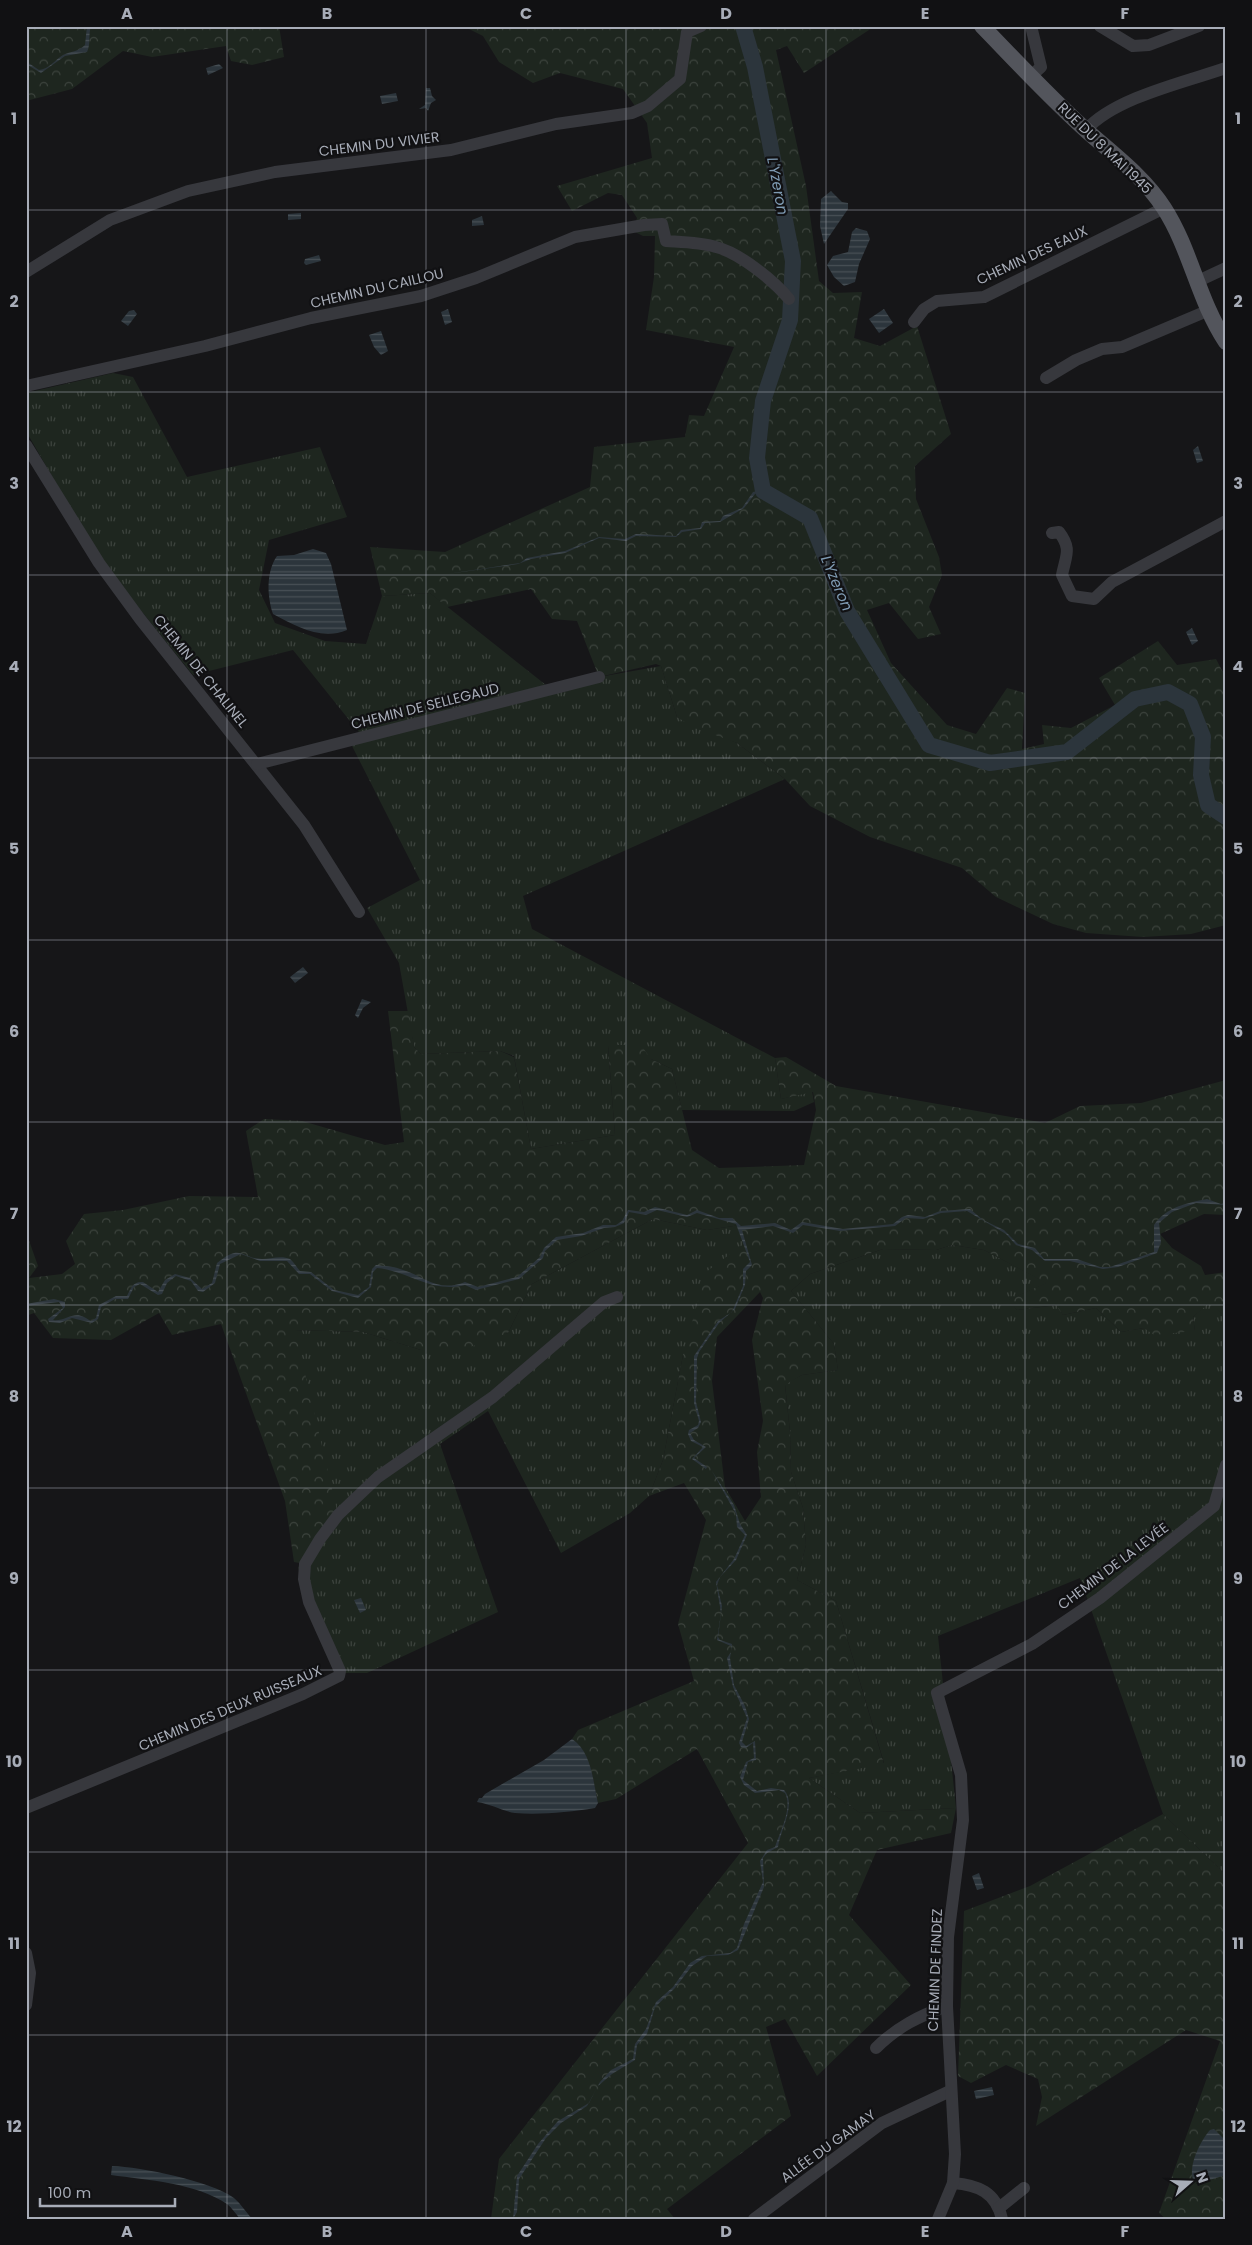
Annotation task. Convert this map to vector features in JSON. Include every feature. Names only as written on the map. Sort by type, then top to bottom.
[{"type":"main road","name":"RUE DU 8 MAI 1945","points":[[982,26],[1086,130],[1146,184],[1164,208],[1180,235],[1207,311],[1226,342]]},
{"type":"street","name":"CHEMIN DU VIVIER","points":[[26,272],[124,213],[211,185],[275,172],[451,150],[548,125],[632,113],[648,106],[680,79],[687,32],[701,26]]},
{"type":"street","points":[[1031,26],[1041,66],[1031,76]]},
{"type":"street","points":[[1100,26],[1133,46],[1149,45],[1199,26]]},
{"type":"street","points":[[1086,130],[1097,117],[1118,105],[1226,68]]},
{"type":"street","name":"CHEMIN DES EAUX","points":[[914,322],[924,309],[937,301],[984,297],[1164,208]]},
{"type":"street","name":"CHEMIN DU CAILLOU","points":[[26,386],[205,346],[311,318],[421,296],[476,278],[576,238],[644,225],[662,224],[666,240],[697,243],[730,252],[780,288],[789,299]]},
{"type":"street","points":[[1196,282],[1226,268]]},
{"type":"street","points":[[1046,378],[1076,360],[1102,349],[1122,347],[1207,311]]},
{"type":"street","name":"CHEMIN DE CHALINEL","points":[[26,445],[99,563],[140,619],[257,764],[320,847],[359,912]]},
{"type":"street","points":[[1052,533],[1059,532],[1066,541],[1069,550],[1062,575],[1072,596],[1094,599],[1112,582],[1226,521]]},
{"type":"street","name":"CHEMIN DE SELLEGAUD","points":[[257,764],[599,677]]},
{"type":"street","name":"CHEMIN DES DEUX RUISSEAUX","points":[[26,1808],[303,1694],[340,1676],[340,1671],[309,1602],[304,1579],[305,1564],[320,1539],[338,1515],[378,1477],[493,1397],[604,1302],[617,1297]]},
{"type":"street","name":"CHEMIN DE LA LEVÉE","points":[[937,1693],[1032,1644],[1100,1598],[1214,1506],[1226,1465]]},
{"type":"street","name":"CHEMIN DE FINDEZ","points":[[937,1693],[961,1774],[963,1820],[948,1937],[946,2006],[955,2154],[953,2183],[938,2219]]},
{"type":"street","points":[[26,1953],[30,1973],[26,2005]]},
{"type":"street","points":[[876,2048],[894,2030],[922,2015],[946,2006]]},
{"type":"street","name":"ALLÉE DU GAMAY","points":[[754,2219],[882,2124],[950,2091]]},
{"type":"street","points":[[953,2183],[972,2185],[984,2189],[1000,2213],[1024,2188]]},
{"type":"green space","points":[[26,26],[279,26],[284,57],[252,65],[231,61],[226,46],[152,57],[123,51],[72,89],[26,101]]},
{"type":"green space","points":[[463,26],[875,26],[804,73],[787,46],[776,50],[806,186],[819,281],[833,293],[862,292],[854,338],[880,346],[917,326],[951,434],[915,466],[916,499],[939,557],[942,575],[929,607],[941,634],[918,639],[889,603],[867,610],[891,663],[947,725],[976,734],[1007,688],[1025,693],[1022,749],[1044,744],[1042,725],[1071,728],[1115,705],[1099,678],[1158,641],[1177,665],[1216,659],[1226,678],[1226,925],[1191,934],[1143,937],[1086,933],[1053,924],[996,897],[962,868],[870,837],[810,806],[785,779],[737,743],[693,727],[677,717],[661,666],[656,664],[599,677],[577,621],[552,619],[531,589],[447,607],[430,593],[382,596],[370,547],[445,552],[590,487],[594,447],[685,437],[689,415],[704,416],[734,347],[646,330],[654,277],[655,236],[643,236],[633,231],[637,218],[622,195],[608,193],[572,211],[557,186],[652,158],[647,123],[623,89],[560,73],[533,83],[499,62],[483,36]]},
{"type":"green space","points":[[113,373],[133,377],[187,477],[320,447],[347,517],[269,540],[259,590],[275,623],[325,641],[366,644],[382,596],[430,593],[551,689],[599,677],[661,666],[677,717],[737,743],[785,779],[523,896],[532,929],[775,1058],[781,1099],[812,1091],[814,1102],[794,1111],[682,1110],[672,1069],[651,1059],[608,1046],[615,1135],[531,1149],[514,1056],[500,1051],[421,1054],[414,1047],[399,963],[367,908],[420,880],[349,740],[362,736],[293,650],[193,675],[118,582],[69,506],[26,431],[26,393]]},
{"type":"green space","points":[[388,1011],[409,1011],[414,1047],[421,1054],[500,1051],[514,1057],[531,1149],[615,1135],[608,1045],[641,1045],[651,1059],[672,1069],[692,1150],[719,1168],[804,1165],[816,1110],[813,1092],[781,1099],[775,1058],[786,1057],[836,1086],[1045,1123],[1080,1106],[1141,1103],[1226,1080],[1226,1215],[1204,1214],[1160,1234],[1172,1248],[1201,1266],[1205,1275],[1226,1272],[1226,1317],[1209,1303],[1193,1317],[1195,1331],[1154,1335],[1144,1328],[1121,1332],[1096,1308],[1063,1315],[1056,1305],[1017,1310],[1008,1300],[1046,1283],[984,1250],[952,1245],[936,1250],[883,1249],[810,1274],[791,1291],[834,1344],[838,1370],[802,1375],[785,1385],[790,1432],[791,1472],[803,1508],[806,1545],[797,1580],[836,1601],[884,1764],[809,1778],[860,1813],[956,1808],[951,1833],[877,1850],[849,1915],[911,1985],[817,2076],[785,2019],[766,2027],[791,2116],[667,2209],[675,2219],[491,2219],[499,2159],[748,1843],[697,1749],[616,1799],[598,1803],[587,1759],[572,1739],[578,1730],[694,1681],[678,1624],[706,1520],[684,1483],[649,1496],[663,1460],[683,1355],[706,1272],[745,1243],[740,1225],[707,1230],[653,1219],[532,1284],[508,1333],[457,1352],[421,1350],[363,1332],[295,1330],[338,1515],[305,1564],[294,1562],[285,1501],[221,1324],[172,1335],[159,1313],[111,1340],[53,1338],[34,1313],[26,1316],[26,1232],[38,1266],[29,1278],[62,1274],[75,1264],[66,1241],[84,1214],[123,1210],[189,1196],[258,1197],[246,1131],[264,1119],[302,1121],[385,1145],[404,1142]],"holes":[[[760,1292],[763,1298],[752,1340],[763,1421],[757,1452],[761,1497],[745,1521],[725,1487],[712,1381],[717,1337]]]},
{"type":"green space","points":[[653,1219],[707,1230],[740,1225],[745,1243],[683,1355],[663,1460],[649,1496],[630,1513],[561,1553],[488,1411],[440,1444],[498,1612],[367,1673],[335,1673],[313,1622],[298,1567],[305,1564],[294,1330],[363,1332],[421,1350],[508,1333],[532,1284]]},
{"type":"green space","points":[[952,1245],[984,1250],[1047,1283],[1009,1300],[1017,1310],[1057,1305],[1063,1315],[1096,1308],[1121,1332],[1144,1328],[1195,1331],[1193,1317],[1209,1302],[1226,1317],[1226,1875],[1163,1814],[1080,1578],[938,1636],[956,1808],[860,1813],[809,1778],[884,1763],[836,1601],[797,1580],[806,1545],[803,1508],[791,1472],[790,1432],[785,1384],[802,1375],[838,1370],[834,1344],[791,1291],[810,1274],[883,1249],[936,1250]]},
{"type":"green space","points":[[1163,1814],[1226,1875],[1226,2219],[1166,2219],[1159,2213],[1220,2041],[1186,2030],[1036,2126],[1042,2097],[1038,2079],[1006,2065],[971,2083],[958,2076],[964,1911],[1030,1886]]},
{"type":"shaded area","points":[[87,26],[91,26],[87,52],[65,56],[41,73],[26,64],[27,62],[39,70],[43,69],[63,55],[80,49],[85,45]]},
{"type":"shaded area","points":[[219,64],[223,68],[208,75],[206,68]]},
{"type":"shaded area","points":[[426,88],[430,88],[432,96],[436,100],[431,103],[428,111],[426,108],[419,109],[425,105]]},
{"type":"shaded area","points":[[396,93],[398,101],[382,104],[380,96]]},
{"type":"shaded area","points":[[831,191],[842,202],[848,203],[848,209],[824,244],[820,226],[821,199]]},
{"type":"shaded area","points":[[301,213],[301,219],[288,220],[288,214]]},
{"type":"shaded area","points":[[482,216],[484,225],[472,226],[472,220]]},
{"type":"shaded area","points":[[856,228],[867,231],[870,239],[859,264],[855,282],[844,286],[834,277],[827,265],[833,256],[848,252],[852,232]]},
{"type":"shaded area","points":[[319,255],[321,261],[306,265],[304,263],[305,259]]},
{"type":"shaded area","points":[[448,309],[452,322],[445,325],[441,312]]},
{"type":"shaded area","points":[[884,309],[893,323],[879,333],[869,319]]},
{"type":"shaded area","points":[[134,310],[137,314],[128,326],[121,321],[129,311]]},
{"type":"shaded area","points":[[381,331],[388,351],[381,355],[374,347],[369,335]]},
{"type":"shaded area","points":[[1198,446],[1203,461],[1197,463],[1193,450]]},
{"type":"shaded area","points":[[764,490],[755,494],[744,508],[720,522],[705,523],[701,529],[682,532],[676,537],[636,536],[626,541],[599,538],[565,553],[531,559],[518,564],[447,574],[520,563],[527,558],[565,551],[599,537],[625,539],[636,534],[676,536],[681,530],[700,528],[702,522],[720,521],[723,516],[742,508],[753,492]]},
{"type":"shaded area","points":[[313,549],[326,553],[331,564],[347,630],[328,634],[318,633],[309,631],[273,614],[269,577],[273,562],[277,556],[294,555]]},
{"type":"shaded area","points":[[1192,628],[1198,641],[1192,645],[1186,632]]},
{"type":"shaded area","points":[[303,967],[308,973],[295,983],[290,977]]},
{"type":"shaded area","points":[[362,999],[371,1002],[363,1008],[358,1018],[355,1015]]},
{"type":"shaded area","points":[[1207,1199],[1221,1204],[1226,1203],[1226,1205],[1196,1203],[1172,1212],[1159,1223],[1161,1242],[1157,1253],[1118,1267],[1103,1269],[1070,1261],[1045,1261],[1032,1250],[1016,1245],[1006,1234],[967,1211],[941,1213],[923,1219],[906,1218],[895,1226],[840,1231],[803,1225],[793,1233],[773,1226],[742,1230],[752,1265],[746,1271],[745,1285],[735,1309],[732,1311],[743,1286],[743,1269],[750,1262],[736,1224],[697,1213],[687,1217],[657,1210],[646,1215],[629,1212],[624,1223],[615,1227],[557,1240],[545,1251],[543,1258],[519,1279],[476,1290],[465,1285],[442,1287],[400,1273],[377,1268],[373,1272],[371,1287],[358,1298],[332,1291],[310,1274],[299,1274],[287,1261],[260,1261],[241,1254],[220,1264],[215,1283],[203,1292],[198,1291],[191,1281],[176,1276],[167,1283],[162,1294],[158,1295],[140,1284],[134,1287],[128,1299],[115,1299],[101,1307],[98,1319],[92,1323],[72,1318],[60,1323],[49,1322],[48,1319],[63,1308],[59,1302],[26,1306],[26,1304],[54,1299],[65,1302],[65,1307],[53,1320],[80,1315],[91,1321],[96,1318],[99,1305],[116,1296],[127,1296],[137,1283],[143,1282],[158,1292],[165,1280],[175,1274],[190,1278],[202,1289],[212,1283],[217,1263],[225,1257],[236,1253],[241,1253],[262,1259],[280,1257],[290,1259],[300,1271],[311,1272],[334,1290],[358,1295],[369,1287],[372,1269],[376,1265],[397,1268],[439,1285],[447,1286],[465,1282],[478,1287],[517,1277],[540,1257],[544,1248],[556,1237],[583,1233],[603,1225],[616,1225],[622,1221],[628,1210],[644,1212],[655,1207],[687,1215],[697,1210],[719,1218],[732,1218],[741,1226],[775,1223],[791,1230],[802,1222],[843,1229],[893,1224],[908,1215],[925,1217],[940,1211],[970,1209],[983,1220],[1004,1230],[1018,1244],[1035,1248],[1044,1259],[1077,1259],[1100,1267],[1110,1267],[1154,1252],[1154,1225],[1171,1210],[1185,1204]]},
{"type":"shaded area","points":[[730,1313],[719,1323],[697,1358],[696,1402],[701,1422],[698,1428],[690,1433],[694,1440],[706,1447],[694,1458],[707,1467],[706,1469],[692,1459],[703,1447],[691,1441],[688,1434],[689,1430],[698,1425],[699,1421],[694,1403],[694,1356],[718,1321]]},
{"type":"shaded area","points":[[712,1471],[734,1505],[740,1524],[747,1535],[736,1560],[720,1577],[717,1585],[722,1606],[718,1637],[720,1640],[732,1644],[731,1651],[731,1646],[717,1640],[721,1613],[716,1582],[734,1559],[745,1535],[737,1527],[736,1514]]},
{"type":"shaded area","points":[[361,1598],[366,1610],[360,1613],[354,1600]]},
{"type":"shaded area","points":[[731,1652],[730,1658],[734,1685],[745,1706],[749,1719],[742,1742],[746,1746],[755,1741],[756,1760],[748,1762],[743,1780],[757,1791],[771,1788],[784,1790],[788,1796],[789,1803],[787,1818],[778,1847],[767,1853],[763,1858],[764,1887],[738,1950],[728,1955],[707,1956],[692,1966],[675,1988],[655,2007],[647,2034],[637,2045],[635,2060],[612,2074],[598,2086],[611,2070],[633,2059],[635,2044],[646,2029],[656,2002],[673,1987],[690,1963],[702,1956],[730,1953],[737,1948],[744,1924],[763,1882],[760,1861],[767,1850],[775,1847],[787,1813],[788,1806],[785,1793],[779,1790],[755,1793],[744,1785],[740,1777],[746,1762],[754,1758],[753,1743],[746,1748],[741,1747],[739,1743],[747,1718],[733,1687],[727,1658]]},
{"type":"shaded area","points":[[572,1739],[584,1752],[591,1768],[598,1803],[595,1808],[555,1813],[525,1814],[510,1812],[477,1802],[485,1794],[544,1760]]},
{"type":"shaded area","points":[[979,1873],[984,1888],[977,1890],[972,1876]]},
{"type":"shaded area","points":[[992,2087],[994,2095],[976,2099],[974,2091]]},
{"type":"shaded area","points":[[588,2103],[587,2106],[561,2123],[546,2138],[519,2179],[517,2212],[513,2219],[517,2176],[538,2144],[558,2121]]},
{"type":"shaded area","points":[[1214,2129],[1226,2141],[1226,2175],[1206,2181],[1193,2179],[1192,2167],[1196,2153],[1206,2134]]},
{"type":"shaded area","points":[[112,2166],[157,2172],[209,2186],[234,2198],[252,2219],[240,2219],[227,2204],[201,2191],[155,2181],[111,2175]]},
{"type":"waterway","name":"L'Yzeron","points":[[743,26],[755,67],[793,261],[790,320],[763,401],[757,458],[763,491],[810,518],[847,611],[929,745],[990,763],[1067,752],[1135,699],[1168,692],[1190,704],[1203,737],[1201,775],[1208,805],[1226,817]]}]
